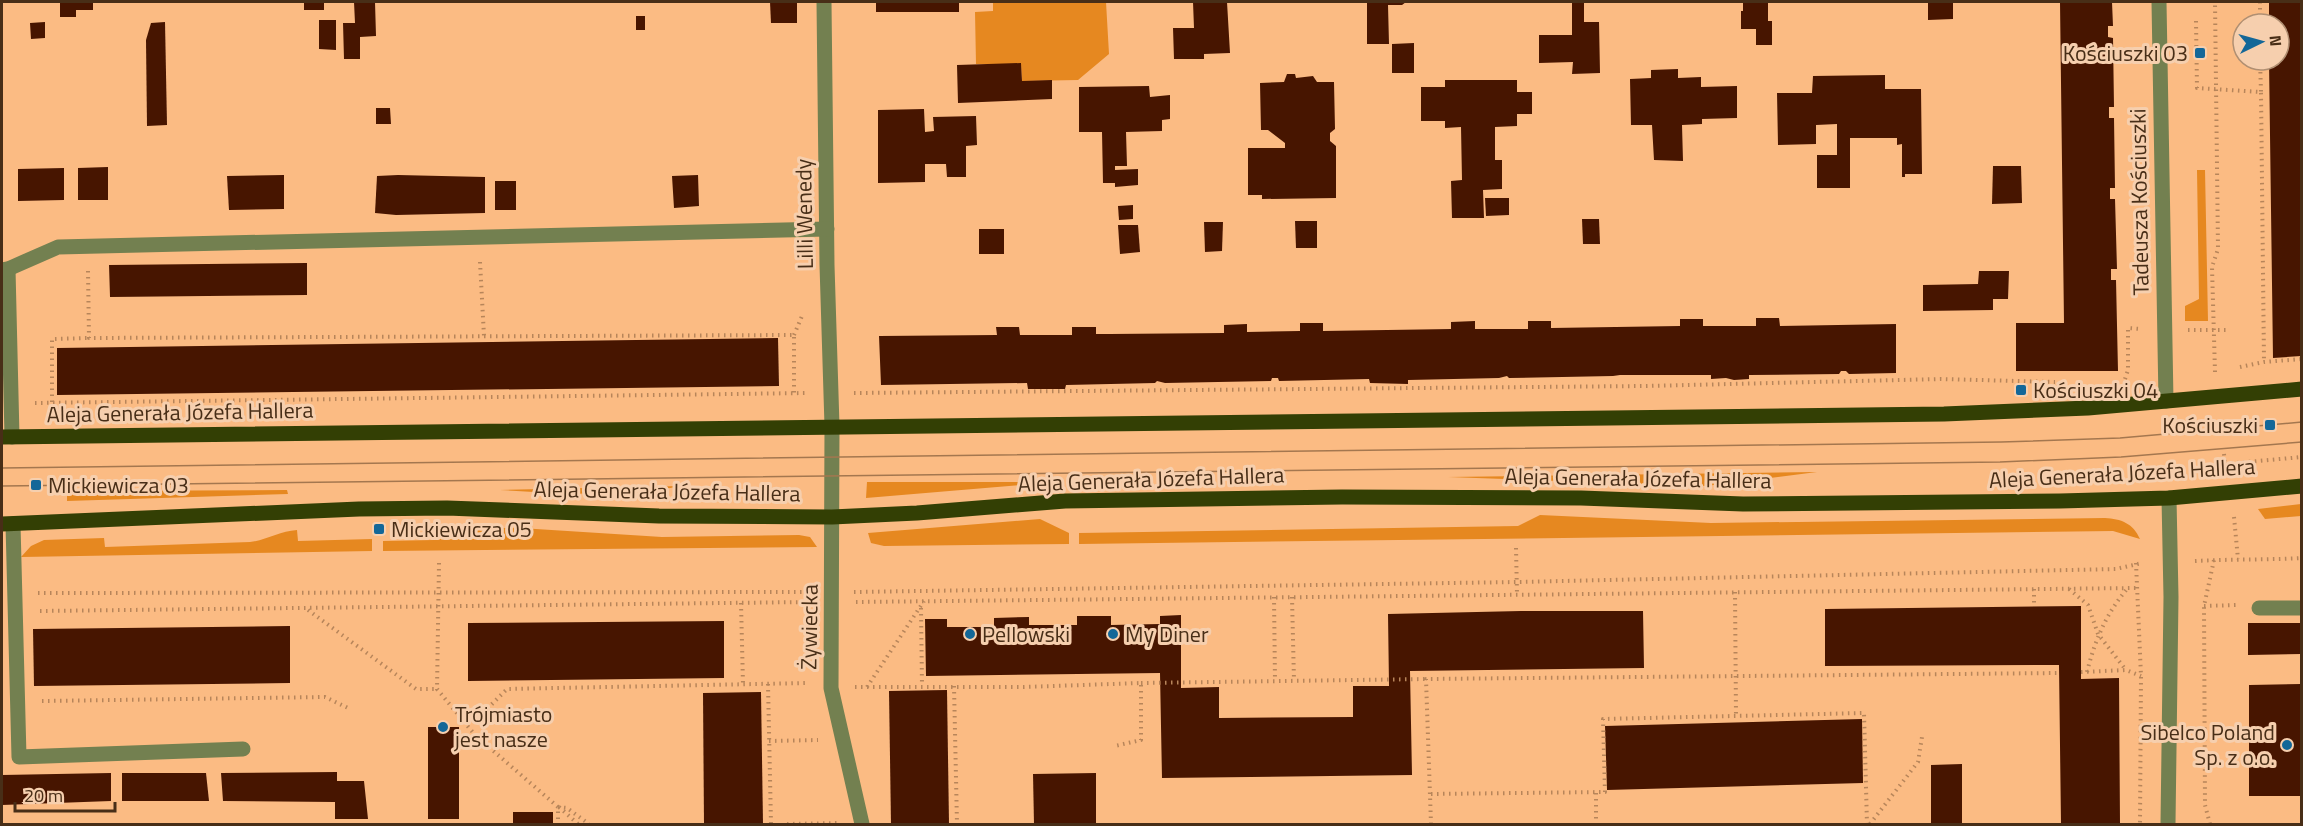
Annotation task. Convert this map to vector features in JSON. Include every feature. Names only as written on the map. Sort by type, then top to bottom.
[{"type":"main road","name":"Aleja Generała Józefa Hallera","points":[[7,437],[1944,414],[2088,408],[2301,389]]},
{"type":"main road","name":"Aleja Generała Józefa Hallera","points":[[7,524],[359,509],[447,508],[659,516],[832,517],[917,513],[1065,501],[1319,497],[1581,498],[1743,504],[2060,501],[2169,498],[2301,486]]},
{"type":"street","name":"Lilli Wenedy","points":[[824,2],[832,426]]},
{"type":"street","name":"Tadeusza Kościuszki","points":[[2159,2],[2166,401]]},
{"type":"street","points":[[7,437],[5,270],[58,247],[827,229]]},
{"type":"street","name":"Żywiecka","points":[[832,426],[831,688],[862,825]]},
{"type":"street","points":[[2168,825],[2171,597],[2169,498]]},
{"type":"street","points":[[7,524],[15,611],[19,757],[243,749]]},
{"type":"street","points":[[2259,608],[2301,608]]},
{"type":"path","points":[[2214,371],[2212,267],[2218,249],[2215,2]]},
{"type":"path","points":[[2196,21],[2197,88],[2261,92]]},
{"type":"path","points":[[2260,72],[2264,363]]},
{"type":"path","points":[[479,238],[484,336]]},
{"type":"path","points":[[87,246],[89,338]]},
{"type":"path","points":[[2116,384],[2125,379],[2128,370],[2128,328],[2226,330]]},
{"type":"path","points":[[794,335],[794,393],[52,402],[52,339],[89,338],[794,335]]},
{"type":"path","points":[[2235,368],[2301,359]]},
{"type":"path","points":[[857,394],[1646,386],[1941,379],[2058,382]]},
{"type":"path","points":[[2224,454],[2226,470]]},
{"type":"path","points":[[2225,464],[2301,457]]},
{"type":"path","points":[[2234,515],[2238,559]]},
{"type":"path","points":[[1516,548],[1517,594]]},
{"type":"path","points":[[2195,561],[2301,558]]},
{"type":"path","points":[[2210,825],[2205,805],[2204,606],[2214,560]]},
{"type":"path","points":[[439,563],[437,689],[475,735],[578,825]]},
{"type":"path","points":[[2136,563],[2141,676],[2140,825]]},
{"type":"path","points":[[14,593],[438,593],[832,597],[2116,569],[2142,563]]},
{"type":"path","points":[[2127,588],[2116,602],[2098,634],[2084,672],[2126,670],[2141,676]]},
{"type":"path","points":[[15,611],[307,610],[741,603],[832,597],[924,601],[2137,588]]},
{"type":"path","points":[[2034,589],[2034,605]]},
{"type":"path","points":[[2069,589],[2088,605],[2098,634],[2126,670]]},
{"type":"path","points":[[1736,592],[1736,716]]},
{"type":"path","points":[[1274,597],[1275,681]]},
{"type":"path","points":[[1292,597],[1294,681]]},
{"type":"path","points":[[867,687],[924,601]]},
{"type":"path","points":[[741,603],[743,684]]},
{"type":"path","points":[[2204,606],[2248,605],[2259,608]]},
{"type":"path","points":[[921,606],[922,685]]},
{"type":"path","points":[[307,610],[416,689],[437,689]]},
{"type":"path","points":[[831,688],[922,685],[1023,689],[1142,683],[1275,681],[2059,674]]},
{"type":"path","points":[[1426,679],[1431,825]]},
{"type":"path","points":[[479,717],[507,689],[814,683]]},
{"type":"path","points":[[1115,746],[1141,740],[1142,683]]},
{"type":"path","points":[[768,684],[771,825]]},
{"type":"path","points":[[954,686],[957,825]]},
{"type":"path","points":[[40,701],[325,697],[348,708]]},
{"type":"path","points":[[1431,794],[1605,792],[1603,719],[1864,713],[1869,825]]},
{"type":"path","points":[[1869,825],[1918,762],[1922,737]]},
{"type":"path","points":[[769,741],[825,740]]},
{"type":"path","points":[[1596,793],[1596,825]]},
{"type":"path","points":[[558,807],[558,825]]},
{"type":"path","points":[[558,807],[567,808],[589,825]]},
{"type":"path","points":[[787,825],[845,823]]},
{"type":"shaded area","points":[[993,2],[1106,2],[1109,54],[1078,80],[1022,81],[1021,64],[976,64],[975,12],[993,11]]},
{"type":"shaded area","points":[[2197,170],[2205,170],[2208,321],[2185,321],[2185,306],[2199,299]]},
{"type":"shaded area","points":[[1817,472],[1706,486],[1448,477]]},
{"type":"shaded area","points":[[867,482],[1057,482],[866,498]]},
{"type":"shaded area","points":[[681,486],[613,493],[500,490]]},
{"type":"shaded area","points":[[287,490],[288,494],[67,501],[67,491]]},
{"type":"shaded area","points":[[2301,504],[2301,516],[2265,519],[2258,509]]},
{"type":"shaded area","points":[[1540,515],[1711,523],[2105,518],[2126,523],[2134,529],[2140,539],[2113,531],[1079,544],[1079,533],[1518,526]]},
{"type":"shaded area","points":[[1040,519],[1069,533],[1069,544],[884,546],[871,543],[868,533]]},
{"type":"shaded area","points":[[434,527],[520,528],[662,537],[799,535],[810,537],[817,547],[383,551],[383,541],[434,540]]},
{"type":"shaded area","points":[[297,530],[298,541],[372,539],[372,551],[21,557],[31,546],[44,540],[104,538],[105,547],[250,542]]},
{"type":"building","points":[[60,2],[93,2],[93,10],[76,10],[76,17],[60,17]]},
{"type":"building","points":[[304,2],[324,2],[324,10],[304,10]]},
{"type":"building","points":[[354,2],[375,2],[376,36],[360,37],[360,59],[344,59],[343,23],[355,23]]},
{"type":"building","points":[[770,2],[797,2],[797,23],[771,23]]},
{"type":"building","points":[[876,2],[959,2],[959,12],[876,12]]},
{"type":"building","points":[[1193,2],[1227,2],[1230,53],[1204,54],[1204,59],[1174,59],[1173,28],[1194,28]]},
{"type":"building","points":[[1406,2],[1402,5],[1388,5],[1389,44],[1367,44],[1367,3]]},
{"type":"building","points":[[1572,2],[1584,2],[1584,22],[1599,22],[1600,73],[1572,74],[1573,62],[1539,63],[1539,35],[1572,35]]},
{"type":"building","points":[[1743,2],[1768,2],[1768,21],[1772,21],[1772,45],[1756,45],[1756,29],[1741,29]]},
{"type":"building","points":[[1928,2],[1953,2],[1953,19],[1928,20]]},
{"type":"building","points":[[2060,2],[2112,2],[2113,26],[2108,26],[2108,37],[2113,38],[2114,107],[2109,107],[2109,118],[2114,118],[2115,188],[2110,188],[2110,199],[2115,199],[2117,269],[2111,269],[2111,280],[2116,280],[2118,371],[2016,371],[2016,323],[2064,323]]},
{"type":"building","points":[[2269,2],[2301,2],[2301,356],[2273,358],[2269,72],[2291,72],[2291,12],[2269,12]]},
{"type":"building","points":[[636,16],[645,16],[645,30],[636,30]]},
{"type":"building","points":[[319,20],[336,20],[336,50],[319,49]]},
{"type":"building","points":[[45,22],[45,38],[31,39],[30,23]]},
{"type":"building","points":[[165,22],[167,125],[147,126],[146,40],[151,23]]},
{"type":"building","points":[[1414,43],[1414,73],[1392,73],[1392,44]]},
{"type":"building","points":[[1021,63],[1022,81],[1052,80],[1052,99],[958,103],[957,65]]},
{"type":"building","points":[[1678,69],[1678,78],[1701,77],[1701,87],[1737,86],[1737,118],[1702,119],[1702,124],[1682,125],[1683,161],[1654,160],[1652,125],[1631,125],[1630,79],[1651,78],[1651,70]]},
{"type":"building","points":[[1287,74],[1295,74],[1296,78],[1313,76],[1317,82],[1334,82],[1335,129],[1330,133],[1330,141],[1336,146],[1336,198],[1262,199],[1262,195],[1248,195],[1248,148],[1285,148],[1285,143],[1268,130],[1261,130],[1260,83],[1284,82]]},
{"type":"building","points":[[1885,75],[1885,89],[1921,89],[1922,174],[1905,174],[1905,177],[1902,177],[1902,144],[1897,145],[1897,138],[1850,138],[1850,188],[1817,188],[1817,155],[1837,155],[1837,124],[1816,125],[1816,144],[1778,145],[1777,93],[1812,93],[1813,76]]},
{"type":"building","points":[[1445,80],[1517,80],[1517,92],[1532,92],[1532,114],[1517,114],[1517,126],[1495,127],[1495,160],[1502,160],[1502,189],[1483,190],[1484,218],[1452,218],[1451,181],[1462,180],[1461,127],[1445,128],[1445,121],[1421,121],[1421,87],[1445,87]]},
{"type":"building","points":[[1149,86],[1150,97],[1170,95],[1170,119],[1162,120],[1162,131],[1126,132],[1127,166],[1115,166],[1115,170],[1138,169],[1138,185],[1115,187],[1115,183],[1103,183],[1102,132],[1079,132],[1079,87]]},
{"type":"building","points":[[376,108],[390,108],[391,124],[376,124]]},
{"type":"building","points":[[924,109],[925,132],[934,131],[933,117],[976,116],[977,145],[966,146],[966,177],[947,177],[946,164],[925,164],[925,182],[878,183],[878,110]]},
{"type":"building","points":[[1993,166],[2021,166],[2022,203],[1992,204]]},
{"type":"building","points":[[108,167],[108,200],[78,200],[78,168]]},
{"type":"building","points":[[64,168],[64,200],[18,201],[18,169]]},
{"type":"building","points":[[284,175],[284,209],[229,210],[227,176]]},
{"type":"building","points":[[698,175],[699,206],[674,208],[672,176]]},
{"type":"building","points":[[377,176],[485,177],[485,213],[396,215],[375,213]]},
{"type":"building","points":[[495,181],[516,181],[516,210],[495,210]]},
{"type":"building","points":[[1485,198],[1509,198],[1509,215],[1486,216]]},
{"type":"building","points":[[1133,205],[1133,219],[1119,220],[1118,206]]},
{"type":"building","points":[[1582,219],[1599,219],[1600,244],[1583,244]]},
{"type":"building","points":[[1295,221],[1317,221],[1317,248],[1296,248]]},
{"type":"building","points":[[1204,222],[1223,222],[1222,251],[1205,252]]},
{"type":"building","points":[[1118,225],[1138,225],[1140,252],[1120,254]]},
{"type":"building","points":[[979,229],[1004,229],[1004,254],[979,254]]},
{"type":"building","points":[[307,263],[307,295],[110,297],[109,265]]},
{"type":"building","points":[[1979,271],[2009,271],[2008,299],[1993,299],[1993,310],[1923,311],[1923,285],[1978,284]]},
{"type":"building","points":[[1756,318],[1779,318],[1780,326],[1896,324],[1896,373],[1849,374],[1841,371],[1839,374],[1749,375],[1749,379],[1734,380],[1711,379],[1711,375],[1509,378],[1507,376],[1408,380],[1408,384],[1370,383],[1369,379],[1279,381],[1278,378],[1272,378],[1271,381],[1165,383],[1157,381],[1155,383],[1066,385],[1065,389],[1028,389],[1027,383],[881,385],[879,336],[997,335],[996,327],[1019,327],[1020,335],[1072,335],[1072,327],[1096,327],[1096,334],[1224,333],[1224,325],[1247,324],[1247,332],[1300,331],[1300,323],[1323,323],[1323,331],[1451,329],[1451,322],[1475,321],[1475,329],[1528,329],[1528,321],[1551,321],[1551,328],[1680,326],[1680,319],[1703,319],[1703,326],[1756,326]]},
{"type":"building","points":[[778,338],[779,386],[57,395],[57,348]]},
{"type":"building","points":[[2081,606],[2081,679],[2119,678],[2120,824],[2061,824],[2059,665],[1825,666],[1825,609]]},
{"type":"building","points":[[1643,611],[1644,668],[1410,671],[1412,775],[1162,778],[1160,673],[926,676],[925,619],[947,619],[947,627],[994,627],[994,618],[1029,617],[1029,625],[1077,625],[1077,616],[1111,616],[1111,625],[1160,624],[1160,616],[1181,615],[1181,688],[1219,687],[1219,718],[1353,717],[1353,686],[1389,686],[1388,614]]},
{"type":"building","points":[[724,621],[724,678],[468,681],[468,623]]},
{"type":"building","points":[[2248,623],[2301,623],[2301,654],[2248,655]]},
{"type":"building","points":[[290,626],[290,683],[34,686],[33,629]]},
{"type":"building","points":[[2301,684],[2301,796],[2249,796],[2249,685]]},
{"type":"building","points":[[947,690],[949,824],[891,824],[889,691]]},
{"type":"building","points":[[761,692],[763,824],[704,824],[703,693]]},
{"type":"building","points":[[1862,719],[1863,783],[1607,790],[1605,726]]},
{"type":"building","points":[[428,727],[459,727],[459,819],[428,819]]},
{"type":"building","points":[[1962,764],[1962,824],[1931,824],[1931,765]]},
{"type":"building","points":[[337,772],[337,781],[364,781],[368,819],[335,819],[335,802],[223,801],[221,773]]},
{"type":"building","points":[[111,773],[111,801],[2,805],[2,775]]},
{"type":"building","points":[[122,773],[206,773],[209,801],[122,801]]},
{"type":"building","points":[[1096,773],[1096,824],[1034,824],[1033,774]]},
{"type":"building","points":[[513,812],[553,812],[553,824],[513,824]]},
{"type":"tram line","points":[[2,468],[2001,442],[2120,438],[2302,422]]},
{"type":"tram line","points":[[2,486],[2000,462],[2121,457],[2302,442]]},
{"type":"place","name":"Kościuszki 03","points":[[2200,53]]},
{"type":"place","name":"Kościuszki 04","points":[[2021,390]]},
{"type":"place","name":"Kościuszki","points":[[2270,425]]},
{"type":"place","name":"Mickiewicza 03","points":[[36,485]]},
{"type":"place","name":"Mickiewicza 05","points":[[379,529]]},
{"type":"place","name":"Pellowski","points":[[970,634]]},
{"type":"place","name":"My Diner","points":[[1113,634]]},
{"type":"place","name":"Trójmiasto jest nasze","points":[[443,727]]},
{"type":"place","name":"Sibelco Poland Sp. z o.o.","points":[[2287,745]]}]
